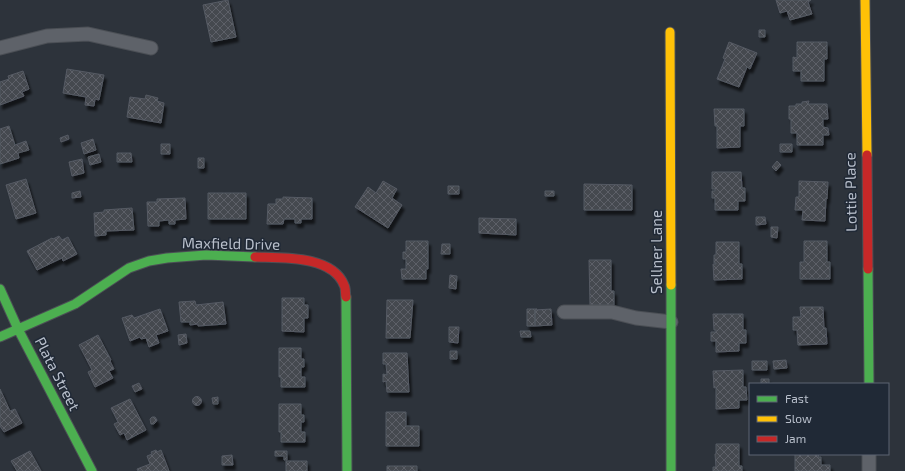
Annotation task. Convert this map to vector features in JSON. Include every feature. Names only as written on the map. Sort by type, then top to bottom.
[{"type":"street","name":"Lottie Place","points":[[865,0],[869,383]]},
{"type":"street","name":"Sellner Lane","points":[[670,32],[671,471]]},
{"type":"street","points":[[0,48],[47,36],[88,34],[151,48]]},
{"type":"street","name":"Maxfield Drive","points":[[0,337],[75,304],[129,268],[149,262],[187,256],[242,256],[291,258],[318,263],[332,270],[345,286],[347,471]]},
{"type":"street","name":"Plata Street","points":[[0,289],[18,329],[92,471]]},
{"type":"street","points":[[564,312],[612,312],[636,318],[671,322]]},
{"type":"street","points":[[869,455],[869,471]]},
{"type":"building","points":[[228,0],[236,37],[211,42],[203,5]]},
{"type":"building","points":[[776,0],[811,0],[808,2],[812,14],[790,20],[787,11],[780,13]]},
{"type":"building","points":[[759,30],[765,30],[765,37],[759,37]]},
{"type":"building","points":[[729,42],[757,53],[750,69],[747,67],[739,87],[717,79],[725,59],[723,58]]},
{"type":"building","points":[[797,42],[827,42],[827,59],[824,59],[824,81],[801,81],[801,71],[793,71],[793,57],[797,58]]},
{"type":"building","points":[[67,69],[104,75],[99,100],[95,99],[94,106],[85,105],[86,97],[63,93]]},
{"type":"building","points":[[23,71],[29,89],[22,92],[24,96],[0,105],[0,82],[9,79],[8,76]]},
{"type":"building","points":[[146,95],[158,98],[157,101],[164,103],[161,123],[127,117],[130,97],[145,99]]},
{"type":"building","points":[[809,101],[808,104],[827,104],[828,119],[823,119],[823,127],[828,128],[829,135],[823,135],[823,145],[797,145],[797,133],[791,133],[789,106],[796,106],[796,104],[802,104],[802,102]]},
{"type":"building","points":[[714,109],[744,109],[744,126],[740,126],[740,147],[717,148],[717,126],[715,126]]},
{"type":"building","points":[[9,126],[15,145],[26,141],[29,150],[18,153],[19,158],[0,164],[0,129]]},
{"type":"building","points":[[68,135],[69,139],[61,142],[60,138]]},
{"type":"building","points":[[93,139],[96,150],[84,154],[81,143]]},
{"type":"building","points":[[161,144],[170,144],[170,154],[161,154]]},
{"type":"building","points":[[780,144],[792,144],[792,152],[780,152]]},
{"type":"building","points":[[117,153],[131,153],[132,162],[117,162]]},
{"type":"building","points":[[99,154],[101,162],[90,165],[88,157]]},
{"type":"building","points":[[198,158],[204,158],[204,168],[198,168]]},
{"type":"building","points":[[82,159],[84,173],[72,176],[69,162]]},
{"type":"building","points":[[777,161],[781,165],[776,171],[772,167]]},
{"type":"building","points":[[712,172],[741,172],[742,188],[745,188],[745,201],[738,201],[738,210],[715,210],[715,198],[712,198],[712,191],[715,191],[715,189],[712,189]]},
{"type":"building","points":[[26,179],[36,213],[16,219],[6,185]]},
{"type":"building","points":[[383,181],[397,189],[392,198],[402,205],[388,228],[355,207],[368,187],[376,193]]},
{"type":"building","points":[[799,181],[828,182],[825,221],[802,220],[803,210],[795,210],[796,197],[799,197]]},
{"type":"building","points":[[584,184],[632,185],[632,210],[584,210]]},
{"type":"building","points":[[448,186],[459,186],[459,194],[448,194]]},
{"type":"building","points":[[80,191],[81,197],[72,198],[72,193]]},
{"type":"building","points":[[545,191],[554,191],[554,196],[545,196]]},
{"type":"building","points":[[208,193],[246,193],[246,219],[208,219]]},
{"type":"building","points":[[283,197],[312,198],[312,219],[301,219],[301,223],[295,223],[295,219],[284,219],[283,224],[267,224],[268,204],[276,204],[276,199],[283,199]]},
{"type":"building","points":[[185,198],[186,219],[175,220],[175,224],[169,224],[169,220],[159,221],[159,226],[148,226],[147,202],[157,202],[157,199]]},
{"type":"building","points":[[132,208],[134,230],[106,231],[106,235],[95,236],[94,213],[104,212],[104,210]]},
{"type":"building","points":[[756,217],[765,217],[766,224],[756,225]]},
{"type":"building","points":[[479,218],[516,219],[516,235],[479,233]]},
{"type":"building","points":[[771,227],[778,227],[777,238],[771,237]]},
{"type":"building","points":[[59,236],[62,240],[68,237],[77,254],[63,261],[62,258],[37,270],[27,251]]},
{"type":"building","points":[[406,241],[428,241],[428,269],[426,269],[426,279],[402,279],[401,269],[406,269],[406,259],[403,259],[403,252],[406,252]]},
{"type":"building","points":[[804,241],[827,241],[827,262],[830,262],[830,279],[800,279],[800,262],[804,262]]},
{"type":"building","points":[[716,242],[739,242],[739,264],[742,264],[742,279],[714,280],[713,264],[716,264],[714,263],[714,255],[716,255]]},
{"type":"building","points":[[442,244],[450,244],[450,254],[441,254]]},
{"type":"building","points":[[589,260],[611,260],[611,291],[614,291],[614,305],[590,305]]},
{"type":"building","points":[[450,275],[457,276],[456,289],[449,288]]},
{"type":"building","points":[[282,298],[304,298],[304,305],[308,305],[308,318],[304,318],[304,332],[282,331]]},
{"type":"building","points":[[387,300],[413,300],[410,338],[386,338]]},
{"type":"building","points":[[195,301],[196,305],[223,302],[226,324],[198,326],[198,324],[190,325],[190,322],[181,322],[179,302]]},
{"type":"building","points":[[800,307],[823,307],[824,328],[826,328],[827,344],[798,345],[797,330],[793,330],[793,317],[801,317]]},
{"type":"building","points":[[160,309],[168,331],[156,335],[159,343],[149,347],[146,338],[141,339],[140,337],[130,341],[122,318],[132,315],[134,318]]},
{"type":"building","points":[[527,309],[537,309],[535,310],[535,326],[527,326]]},
{"type":"building","points":[[551,309],[552,325],[535,326],[535,310]]},
{"type":"building","points":[[713,314],[743,314],[743,330],[746,330],[746,343],[739,343],[739,351],[716,352],[716,341],[711,341],[711,332],[716,332],[716,330],[714,330]]},
{"type":"building","points":[[449,327],[459,327],[458,343],[449,342]]},
{"type":"building","points":[[520,331],[530,331],[531,337],[521,337]]},
{"type":"building","points":[[186,334],[187,343],[179,345],[178,335]]},
{"type":"building","points":[[98,335],[114,369],[109,371],[113,378],[95,387],[88,372],[92,370],[79,345]]},
{"type":"building","points":[[279,348],[301,348],[301,359],[304,359],[304,367],[301,367],[301,377],[305,377],[305,387],[281,387],[281,377],[279,377]]},
{"type":"building","points":[[450,351],[457,351],[457,359],[450,359]]},
{"type":"building","points":[[383,353],[407,353],[409,392],[387,392],[386,381],[383,382],[383,374],[387,375],[386,364],[383,364]]},
{"type":"building","points":[[786,360],[787,368],[774,369],[773,361]]},
{"type":"building","points":[[752,361],[767,361],[767,370],[752,370]]},
{"type":"building","points":[[743,370],[743,387],[746,387],[747,400],[739,400],[739,408],[716,409],[716,387],[714,388],[713,371]]},
{"type":"building","points":[[761,379],[769,379],[769,383],[761,383]]},
{"type":"building","points":[[139,383],[142,389],[135,392],[132,386]]},
{"type":"building","points":[[0,389],[10,411],[15,409],[22,423],[4,432],[0,426]]},
{"type":"building","points":[[197,396],[202,401],[197,406],[192,401]]},
{"type":"building","points":[[218,397],[218,404],[213,404],[212,398]]},
{"type":"building","points":[[130,399],[146,430],[127,440],[124,433],[120,435],[114,424],[118,422],[111,408]]},
{"type":"building","points":[[279,404],[301,404],[301,415],[304,415],[304,422],[301,422],[301,432],[305,432],[305,442],[281,442],[281,432],[279,432]]},
{"type":"building","points":[[386,412],[406,412],[406,426],[419,426],[419,446],[386,446]]},
{"type":"building","points":[[155,417],[157,420],[154,424],[151,424],[150,419]]},
{"type":"building","points":[[716,444],[739,444],[739,466],[742,466],[742,471],[713,471],[713,467],[716,467]]},
{"type":"building","points":[[156,450],[157,452],[161,450],[169,471],[138,471],[137,469],[150,464],[147,456]]},
{"type":"building","points":[[30,451],[41,471],[17,471],[11,461]]},
{"type":"building","points":[[275,451],[287,451],[287,460],[284,460],[284,456],[275,456]]},
{"type":"building","points":[[232,455],[233,465],[222,465],[222,456]]},
{"type":"building","points":[[795,455],[819,455],[818,457],[821,457],[821,465],[830,465],[830,471],[795,471]]},
{"type":"building","points":[[286,461],[307,461],[307,471],[286,471]]},
{"type":"building","points":[[387,466],[417,466],[417,471],[387,471]]},
{"type":"traffic: fast","points":[[0,337],[75,304],[129,268],[149,261],[206,255],[255,257]]},
{"type":"traffic: fast","points":[[868,269],[869,383]]},
{"type":"traffic: fast","points":[[671,285],[671,471]]},
{"type":"traffic: fast","points":[[0,289],[18,329],[92,471]]},
{"type":"traffic: fast","points":[[346,297],[347,471]]},
{"type":"traffic: slow","points":[[865,0],[867,155]]},
{"type":"traffic: slow","points":[[670,32],[671,285]]},
{"type":"traffic: jam","points":[[867,155],[868,269]]},
{"type":"traffic: jam","points":[[255,257],[292,258],[318,263],[329,268],[338,275],[344,285],[346,297]]}]
